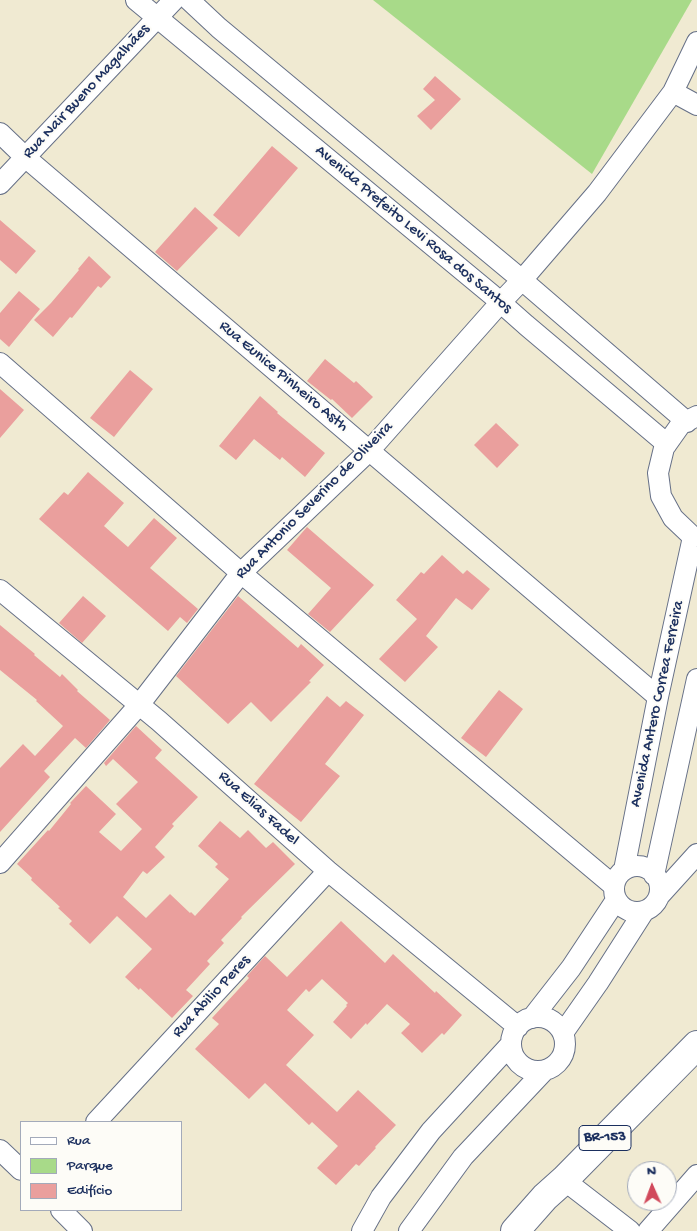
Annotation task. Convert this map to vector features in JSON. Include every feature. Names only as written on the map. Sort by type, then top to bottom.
[{"type":"highway","name":"BR-153","points":[[515,1231],[545,1198],[697,1045]]},
{"type":"street","name":"Avenida Prefeito Levi Rosa dos Santos","points":[[136,0],[500,302],[667,444]]},
{"type":"street","name":"Rua Nair Bueno Magalhães","points":[[0,184],[174,0]]},
{"type":"street","name":"Avenida Prefeito Levi Rosa dos Santos","points":[[189,0],[219,28],[692,419]]},
{"type":"street","name":"Rua Antonio Severino de Oliveira","points":[[0,863],[139,705],[240,574],[369,451],[598,193],[673,92],[697,42]]},
{"type":"street","points":[[673,92],[697,105]]},
{"type":"street","name":"Rua Eunice Pinheiro Asth","points":[[0,133],[25,157],[658,697]]},
{"type":"street","points":[[0,363],[240,574],[618,885],[623,908],[633,912],[644,911],[654,905],[659,896],[697,854]]},
{"type":"street","name":"Avenida Antero Correa Ferreira","points":[[618,885],[658,697],[695,538],[673,518],[661,496],[658,473],[664,448],[681,424],[692,419]]},
{"type":"street","name":"Rua Elias Fadel","points":[[0,590],[159,721],[328,871],[520,1030]]},
{"type":"street","name":"Avenida Antero Correa Ferreira","points":[[654,875],[697,678]]},
{"type":"street","points":[[362,1231],[382,1197],[431,1131],[520,1030],[571,968],[618,885],[635,866],[645,868],[654,875],[659,884],[659,896]]},
{"type":"street","name":"Rua Abilio Peres","points":[[97,1121],[328,871]]},
{"type":"street","points":[[563,1033],[598,983],[644,911]]},
{"type":"street","points":[[409,1231],[463,1157],[544,1071],[555,1066],[562,1056],[565,1045],[563,1033],[555,1024],[545,1018],[520,1030]]},
{"type":"street","points":[[520,1030],[514,1056],[521,1065],[532,1071],[544,1071]]},
{"type":"street","points":[[0,1150],[20,1169]]},
{"type":"street","points":[[648,1231],[697,1175]]},
{"type":"street","points":[[564,1180],[630,1231]]},
{"type":"street","points":[[62,1211],[82,1231]]},
{"type":"green space","points":[[373,0],[692,0],[592,174]]},
{"type":"building","points":[[435,76],[461,99],[431,130],[417,116],[435,100],[423,89]]},
{"type":"building","points":[[272,146],[298,168],[239,237],[213,215]]},
{"type":"building","points":[[195,207],[218,228],[177,271],[155,252]]},
{"type":"building","points":[[0,220],[36,251],[16,274],[0,260]]},
{"type":"building","points":[[89,256],[111,277],[101,288],[98,286],[72,318],[70,317],[53,337],[34,320],[51,303]]},
{"type":"building","points":[[19,291],[40,309],[9,347],[0,339],[0,313]]},
{"type":"building","points":[[325,359],[354,383],[356,381],[373,397],[352,418],[332,399],[307,381]]},
{"type":"building","points":[[130,370],[153,389],[114,437],[90,418]]},
{"type":"building","points":[[0,389],[24,410],[0,438]]},
{"type":"building","points":[[260,396],[277,413],[325,453],[305,477],[282,457],[280,460],[254,439],[236,460],[219,446]]},
{"type":"building","points":[[496,423],[519,445],[497,468],[474,445]]},
{"type":"building","points":[[88,472],[124,503],[104,526],[128,547],[154,518],[177,538],[150,568],[198,609],[187,623],[180,617],[168,631],[39,519],[64,492],[68,495]]},
{"type":"building","points":[[307,527],[374,585],[330,632],[308,614],[331,588],[287,550]]},
{"type":"building","points":[[442,555],[463,574],[467,570],[490,589],[472,610],[456,598],[426,636],[438,647],[405,682],[379,659],[417,619],[396,600],[421,572],[424,574]]},
{"type":"building","points":[[83,596],[106,616],[82,643],[59,623]]},
{"type":"building","points":[[238,596],[298,648],[301,644],[324,665],[309,681],[311,682],[271,722],[251,702],[228,724],[176,676]]},
{"type":"building","points":[[0,625],[60,677],[62,674],[77,691],[110,720],[86,748],[75,738],[44,771],[50,777],[0,832],[0,768],[23,744],[35,756],[63,726],[37,700],[0,670]]},
{"type":"building","points":[[499,690],[523,709],[486,757],[461,738]]},
{"type":"building","points":[[327,696],[340,707],[346,701],[364,715],[325,764],[340,776],[301,822],[254,784]]},
{"type":"building","points":[[136,726],[162,750],[155,758],[198,797],[172,824],[174,826],[155,847],[165,857],[147,874],[143,871],[123,897],[146,918],[170,894],[195,916],[229,879],[215,867],[218,864],[198,846],[220,821],[240,838],[248,830],[266,848],[273,842],[295,864],[241,917],[221,940],[224,943],[207,961],[210,964],[186,990],[193,996],[172,1018],[140,988],[139,990],[125,977],[151,948],[117,916],[90,944],[69,924],[72,921],[58,908],[60,907],[17,864],[49,831],[70,803],[86,786],[116,814],[99,832],[121,851],[142,829],[116,804],[138,782],[113,759],[106,766],[104,763]]},
{"type":"building","points":[[341,921],[385,963],[393,954],[462,1015],[444,1035],[442,1033],[422,1053],[401,1033],[410,1024],[387,1004],[351,1039],[333,1022],[348,1003],[322,979],[309,992],[306,989],[287,1010],[314,1035],[286,1065],[337,1112],[358,1090],[396,1125],[359,1166],[356,1164],[336,1185],[317,1168],[338,1146],[312,1122],[309,1125],[265,1083],[249,1099],[195,1049],[219,1024],[212,1018],[249,978],[247,976],[265,956],[287,977]]}]
